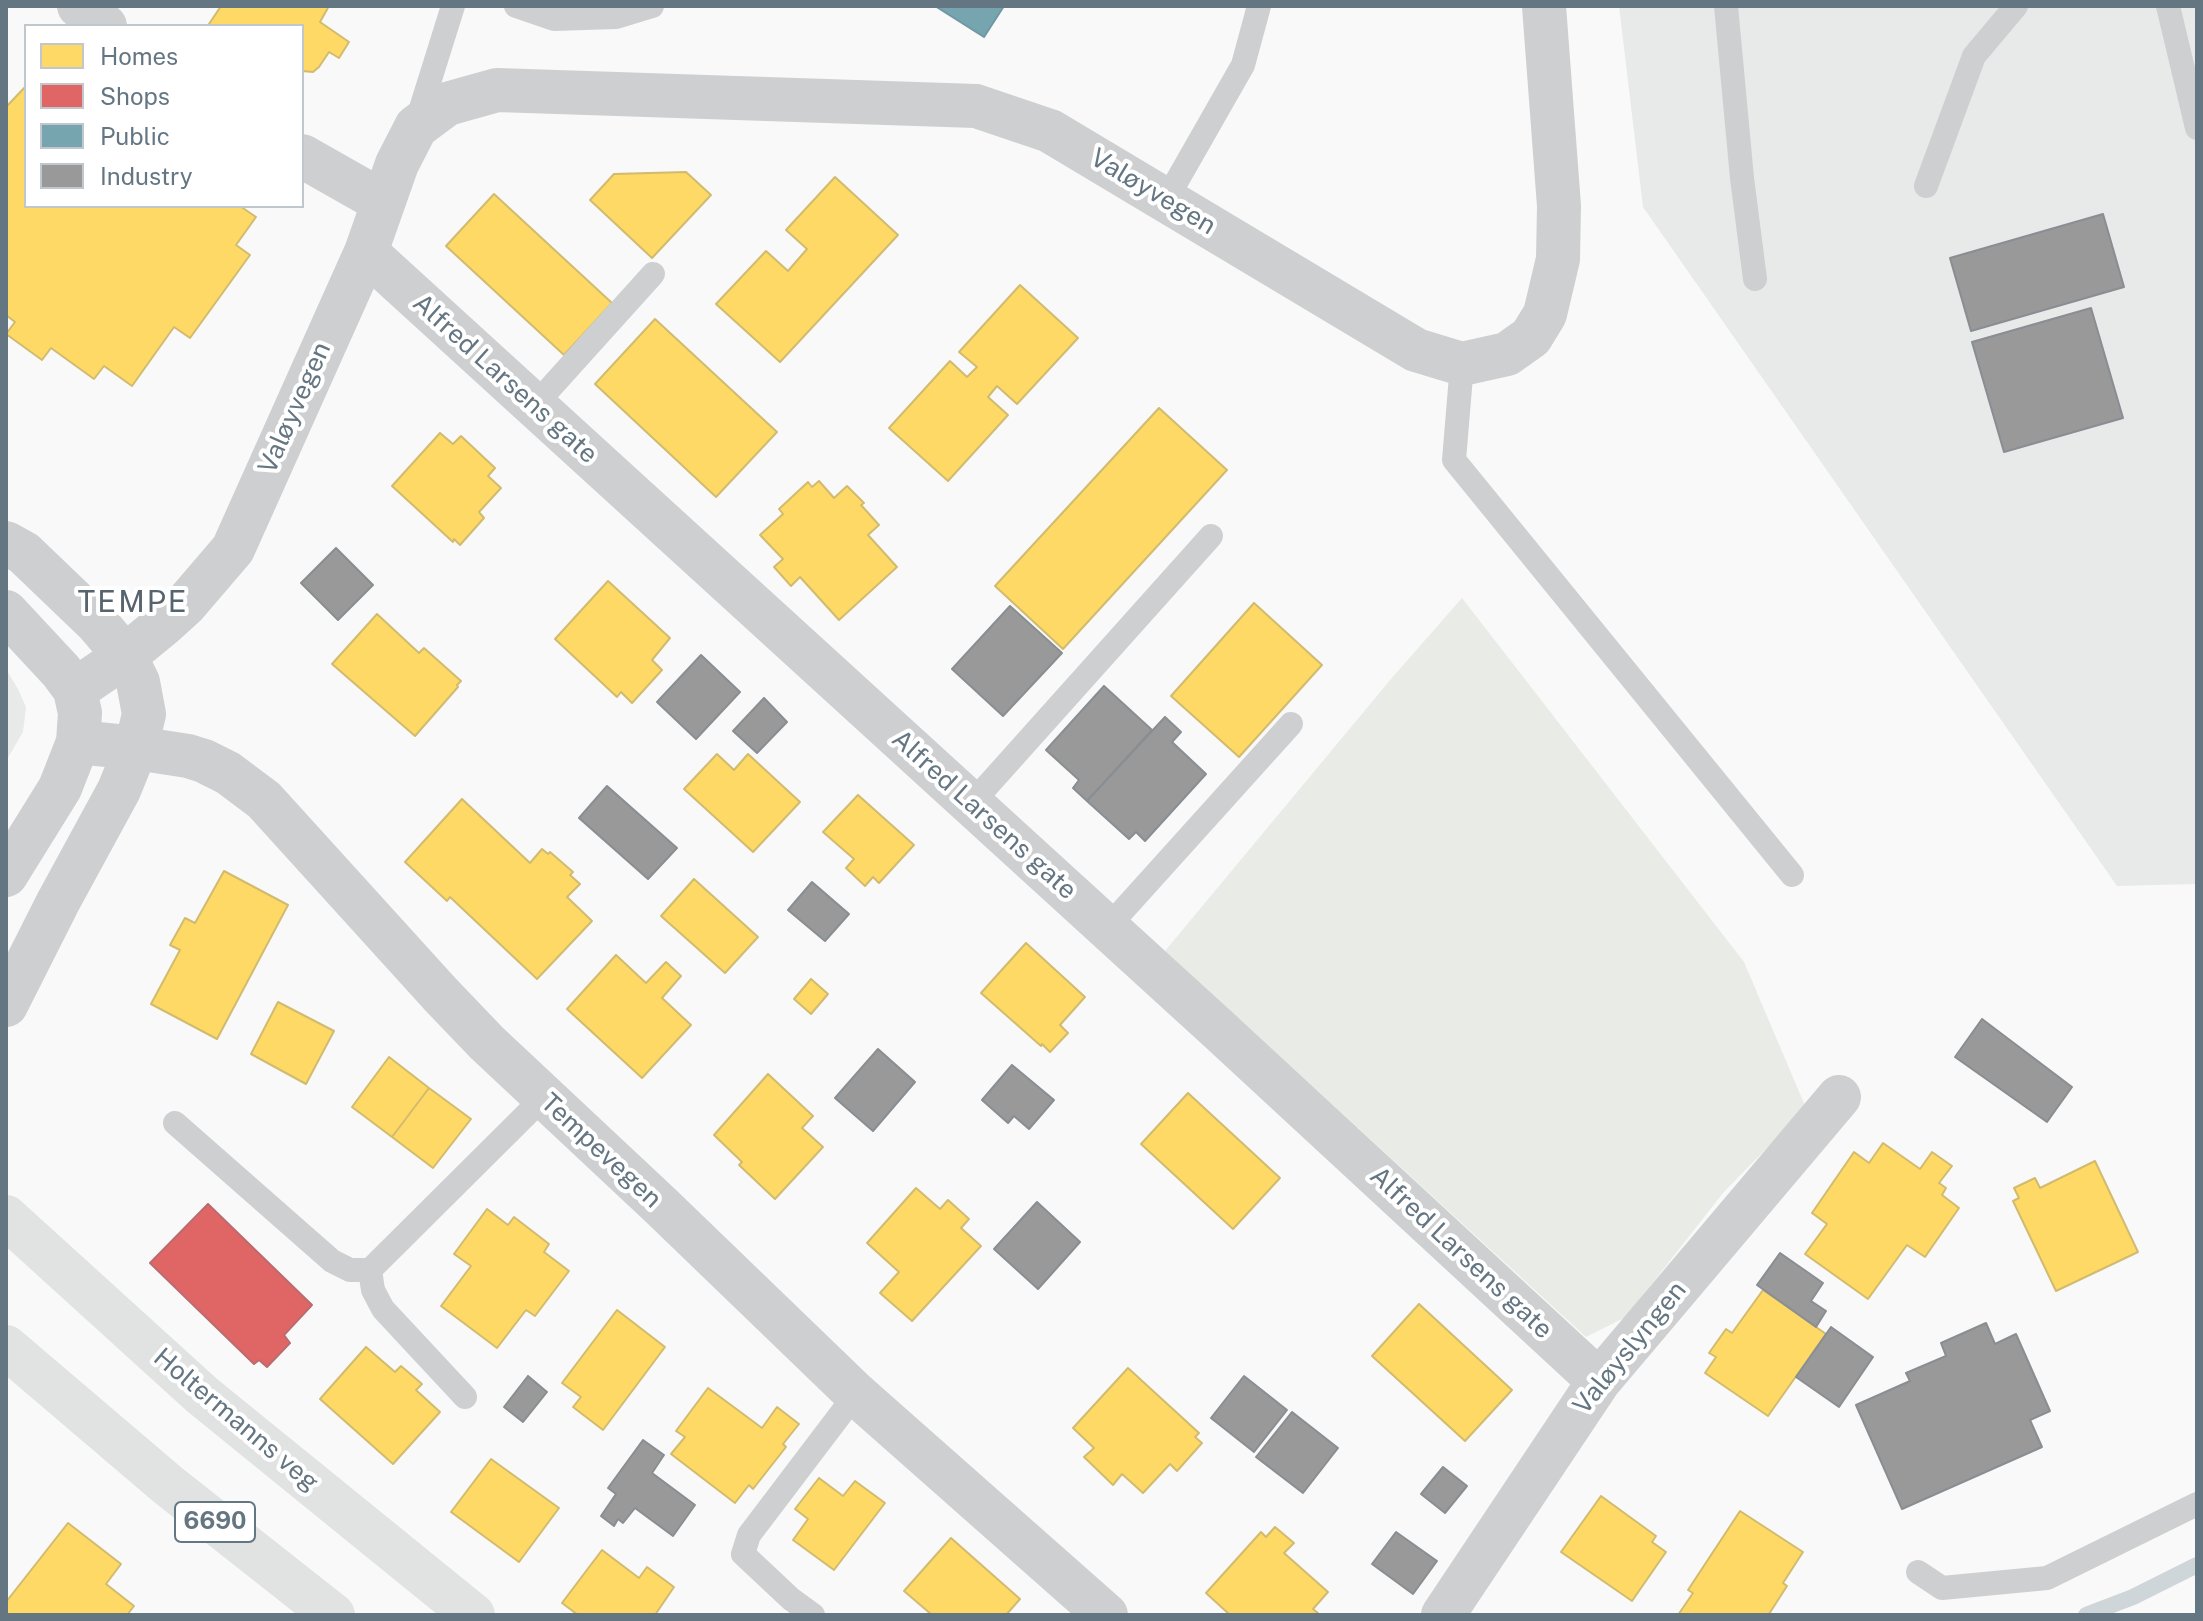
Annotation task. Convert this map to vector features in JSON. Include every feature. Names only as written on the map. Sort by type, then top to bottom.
[{"type":"main road","name":"Holtermanns veg","points":[[6,1217],[202,1395],[473,1615]]},
{"type":"main road","name":"6690","points":[[6,1347],[168,1485],[333,1615]]},
{"type":"street","points":[[79,6],[102,24]]},
{"type":"street","name":"Valøyvegen","points":[[75,690],[125,656],[185,605],[233,549],[366,252],[397,164],[416,127],[447,104],[497,90],[976,106],[1050,131],[1416,350],[1462,364],[1507,354],[1531,337],[1545,314],[1558,259],[1559,206],[1544,6]]},
{"type":"street","points":[[304,157],[383,202]]},
{"type":"street","name":"Alfred Larsens gate","points":[[366,252],[1599,1381]]},
{"type":"street","points":[[6,543],[24,553],[96,622],[125,656],[138,682],[144,714],[136,748],[119,790],[6,1005]]},
{"type":"street","points":[[6,612],[75,690],[80,713],[78,742],[60,788],[12,860]]},
{"type":"street","name":"Tempevegen","points":[[78,742],[188,756],[228,773],[264,800],[441,995],[544,1097],[856,1394],[1106,1615]]},
{"type":"street","name":"Valøyslyngen","points":[[1443,1615],[1599,1381],[1839,1097]]},
{"type":"lane","name":"Valøyvegen","points":[[416,127],[453,6]]},
{"type":"lane","points":[[516,6],[554,19],[616,17],[652,6]]},
{"type":"lane","points":[[1726,6],[1755,279]]},
{"type":"lane","points":[[1926,186],[1974,56],[2016,6]]},
{"type":"lane","points":[[2168,6],[2197,128]]},
{"type":"lane","points":[[1166,200],[1243,65],[1254,7]]},
{"type":"lane","points":[[534,406],[653,274]]},
{"type":"lane","points":[[1462,364],[1454,460],[1792,875]]},
{"type":"lane","points":[[971,804],[1211,536]]},
{"type":"lane","points":[[1107,928],[1291,724]]},
{"type":"lane","points":[[175,1123],[332,1261],[350,1270],[370,1270],[544,1097]]},
{"type":"lane","points":[[370,1270],[373,1290],[383,1309],[465,1397]]},
{"type":"lane","points":[[813,1615],[743,1554],[749,1535],[856,1394]]},
{"type":"lane","points":[[1918,1572],[1942,1588],[2047,1578],[2197,1504]]},
{"type":"shaded area","points":[[1619,6],[2197,6],[2197,884],[2117,886],[1643,207]]},
{"type":"shaded area","points":[[1462,598],[1744,962],[1806,1108],[1723,1193],[1626,1317],[1586,1337],[1165,951]]},
{"type":"shaded area","points":[[6,669],[26,707],[23,732],[6,761]]},
{"type":"building: Homes","points":[[221,6],[329,6],[320,22],[349,42],[339,58],[329,52],[313,72],[304,71],[304,24],[209,24]]},
{"type":"building: Homes","points":[[24,88],[24,208],[243,208],[256,217],[236,245],[250,255],[190,338],[174,327],[132,386],[104,366],[94,379],[51,348],[42,360],[6,334],[15,322],[6,315],[6,107]]},
{"type":"building: Homes","points":[[686,172],[711,195],[652,258],[590,200],[614,174]]},
{"type":"building: Homes","points":[[835,177],[898,235],[780,362],[716,304],[766,251],[788,271],[807,249],[786,230]]},
{"type":"building: Homes","points":[[494,194],[612,303],[564,355],[446,246]]},
{"type":"building: Homes","points":[[1020,285],[1078,338],[1017,404],[997,386],[988,397],[1008,415],[948,481],[889,428],[950,361],[967,377],[977,367],[959,352]]},
{"type":"building: Homes","points":[[655,319],[777,432],[716,497],[595,384]]},
{"type":"building: Homes","points":[[1159,408],[1227,470],[1063,649],[995,586]]},
{"type":"building: Homes","points":[[440,433],[453,444],[461,436],[495,468],[488,476],[501,488],[479,512],[484,518],[460,545],[392,486]]},
{"type":"building: Homes","points":[[819,481],[834,498],[847,486],[864,503],[861,505],[879,525],[868,535],[897,567],[839,620],[800,577],[791,586],[774,567],[783,559],[760,535],[783,514],[779,509],[808,482],[812,487]]},
{"type":"building: Homes","points":[[608,581],[670,638],[652,660],[662,670],[632,703],[621,692],[617,697],[555,639]]},
{"type":"building: Homes","points":[[1254,603],[1322,665],[1239,757],[1171,696]]},
{"type":"building: Homes","points":[[377,614],[419,653],[424,648],[461,681],[415,736],[332,664]]},
{"type":"building: Homes","points":[[717,754],[734,770],[748,754],[800,802],[753,852],[684,789]]},
{"type":"building: Homes","points":[[858,795],[914,845],[879,883],[873,877],[865,886],[846,868],[854,859],[823,832]]},
{"type":"building: Homes","points":[[462,799],[530,863],[542,849],[548,854],[550,852],[573,872],[570,875],[580,884],[567,897],[592,921],[537,979],[450,897],[447,901],[405,862]]},
{"type":"building: Homes","points":[[224,871],[288,905],[217,1039],[151,1004],[180,950],[170,945],[185,918],[195,923]]},
{"type":"building: Homes","points":[[694,879],[758,937],[725,973],[661,916]]},
{"type":"building: Homes","points":[[1026,943],[1085,997],[1060,1025],[1068,1033],[1050,1052],[981,993]]},
{"type":"building: Homes","points":[[616,955],[646,983],[666,962],[681,976],[662,998],[691,1025],[642,1078],[567,1009]]},
{"type":"building: Homes","points":[[811,979],[828,994],[811,1014],[794,999]]},
{"type":"building: Homes","points":[[278,1002],[334,1031],[306,1084],[251,1054]]},
{"type":"building: Homes","points":[[389,1057],[429,1088],[392,1137],[352,1107]]},
{"type":"building: Homes","points":[[768,1074],[813,1116],[802,1128],[823,1147],[775,1199],[739,1165],[742,1162],[714,1135]]},
{"type":"building: Homes","points":[[429,1088],[471,1119],[433,1168],[392,1137]]},
{"type":"building: Homes","points":[[1188,1093],[1280,1178],[1233,1229],[1141,1144]]},
{"type":"building: Homes","points":[[1883,1143],[1920,1169],[1932,1152],[1952,1166],[1939,1183],[1946,1188],[1942,1195],[1959,1208],[1925,1257],[1907,1245],[1868,1299],[1805,1254],[1827,1224],[1812,1213],[1854,1152],[1869,1163]]},
{"type":"building: Homes","points":[[2095,1161],[2138,1252],[2056,1291],[2013,1201],[2019,1198],[2014,1188],[2035,1178],[2040,1188]]},
{"type":"building: Homes","points":[[916,1188],[940,1209],[948,1200],[969,1219],[961,1228],[981,1246],[912,1321],[880,1293],[899,1272],[867,1243]]},
{"type":"building: Homes","points":[[487,1209],[508,1225],[514,1217],[549,1244],[544,1252],[569,1271],[535,1316],[526,1310],[497,1348],[441,1306],[471,1266],[454,1254]]},
{"type":"building: Homes","points":[[1763,1290],[1826,1334],[1768,1416],[1705,1373],[1716,1357],[1709,1353],[1726,1329],[1732,1333]]},
{"type":"building: Homes","points":[[1419,1304],[1512,1390],[1465,1441],[1372,1356]]},
{"type":"building: Homes","points":[[617,1310],[665,1347],[603,1430],[573,1407],[581,1397],[562,1383]]},
{"type":"building: Homes","points":[[366,1347],[395,1372],[401,1366],[422,1384],[416,1390],[440,1412],[393,1464],[320,1399]]},
{"type":"building: Homes","points":[[1128,1368],[1199,1433],[1195,1437],[1202,1443],[1177,1471],[1170,1464],[1143,1493],[1122,1474],[1113,1485],[1084,1457],[1094,1448],[1073,1428]]},
{"type":"building: Homes","points":[[708,1388],[762,1428],[777,1407],[799,1424],[783,1444],[786,1447],[753,1489],[749,1485],[735,1503],[671,1454],[685,1437],[676,1431]]},
{"type":"building: Homes","points":[[491,1459],[559,1508],[519,1562],[451,1512]]},
{"type":"building: Homes","points":[[819,1478],[843,1496],[855,1481],[885,1503],[834,1570],[793,1540],[808,1519],[795,1509]]},
{"type":"building: Homes","points":[[1601,1496],[1656,1536],[1652,1542],[1666,1552],[1632,1601],[1561,1552]]},
{"type":"building: Homes","points":[[1740,1511],[1803,1552],[1783,1583],[1787,1586],[1771,1615],[1678,1615],[1693,1593],[1688,1590]]},
{"type":"building: Homes","points":[[68,1523],[121,1564],[106,1584],[134,1606],[127,1615],[6,1615],[6,1602]]},
{"type":"building: Homes","points":[[1275,1527],[1294,1543],[1284,1553],[1328,1592],[1313,1609],[1319,1614],[1230,1615],[1206,1593],[1261,1532],[1266,1537]]},
{"type":"building: Homes","points":[[951,1538],[1020,1599],[1006,1615],[932,1615],[904,1591]]},
{"type":"building: Homes","points":[[602,1550],[639,1578],[647,1567],[674,1587],[655,1615],[578,1615],[562,1603]]},
{"type":"building: Shops","points":[[208,1204],[312,1305],[284,1335],[290,1343],[267,1367],[259,1360],[254,1364],[150,1263]]},
{"type":"building: Public","points":[[935,6],[1004,6],[984,37]]},
{"type":"building: Industry","points":[[2103,214],[2124,287],[1971,331],[1950,258]]},
{"type":"building: Industry","points":[[2091,308],[2123,418],[2004,452],[1972,342]]},
{"type":"building: Industry","points":[[336,548],[373,585],[338,620],[301,583]]},
{"type":"building: Industry","points":[[1010,606],[1062,653],[1003,716],[952,669]]},
{"type":"building: Industry","points":[[701,655],[740,692],[696,739],[657,702]]},
{"type":"building: Industry","points":[[1104,686],[1152,730],[1087,801],[1073,788],[1079,780],[1046,750]]},
{"type":"building: Industry","points":[[764,698],[787,722],[757,753],[733,731]]},
{"type":"building: Industry","points":[[1165,717],[1181,732],[1172,742],[1206,774],[1145,841],[1136,832],[1129,839],[1087,801]]},
{"type":"building: Industry","points":[[607,786],[677,848],[648,879],[579,818]]},
{"type":"building: Industry","points":[[812,882],[849,914],[825,941],[788,910]]},
{"type":"building: Industry","points":[[1982,1019],[2072,1087],[2047,1122],[1955,1057]]},
{"type":"building: Industry","points":[[878,1049],[915,1082],[873,1131],[835,1098]]},
{"type":"building: Industry","points":[[1012,1065],[1054,1100],[1029,1129],[1014,1116],[1008,1123],[982,1100]]},
{"type":"building: Industry","points":[[1037,1202],[1080,1242],[1038,1289],[994,1249]]},
{"type":"building: Industry","points":[[1780,1253],[1823,1283],[1811,1301],[1826,1311],[1816,1327],[1757,1285]]},
{"type":"building: Industry","points":[[1986,1323],[1995,1344],[2016,1334],[2050,1411],[2030,1420],[2042,1447],[1902,1509],[1856,1405],[1910,1381],[1906,1373],[1946,1356],[1941,1343]]},
{"type":"building: Industry","points":[[1831,1327],[1873,1357],[1839,1407],[1796,1377]]},
{"type":"building: Industry","points":[[528,1376],[547,1392],[523,1422],[504,1407]]},
{"type":"building: Industry","points":[[1244,1376],[1287,1410],[1254,1452],[1211,1418]]},
{"type":"building: Industry","points":[[1292,1412],[1338,1448],[1303,1493],[1256,1457]]},
{"type":"building: Industry","points":[[643,1440],[664,1455],[652,1473],[695,1505],[673,1536],[635,1508],[623,1523],[618,1519],[614,1526],[601,1516],[616,1494],[608,1488]]},
{"type":"building: Industry","points":[[1443,1467],[1467,1486],[1445,1513],[1421,1494]]},
{"type":"building: Industry","points":[[1396,1532],[1437,1561],[1413,1594],[1372,1564]]},
{"type":"waterway","points":[[2086,1615],[2133,1597],[2197,1565]]},
{"type":"district","name":"TEMPE","points":[[133,603]]}]
